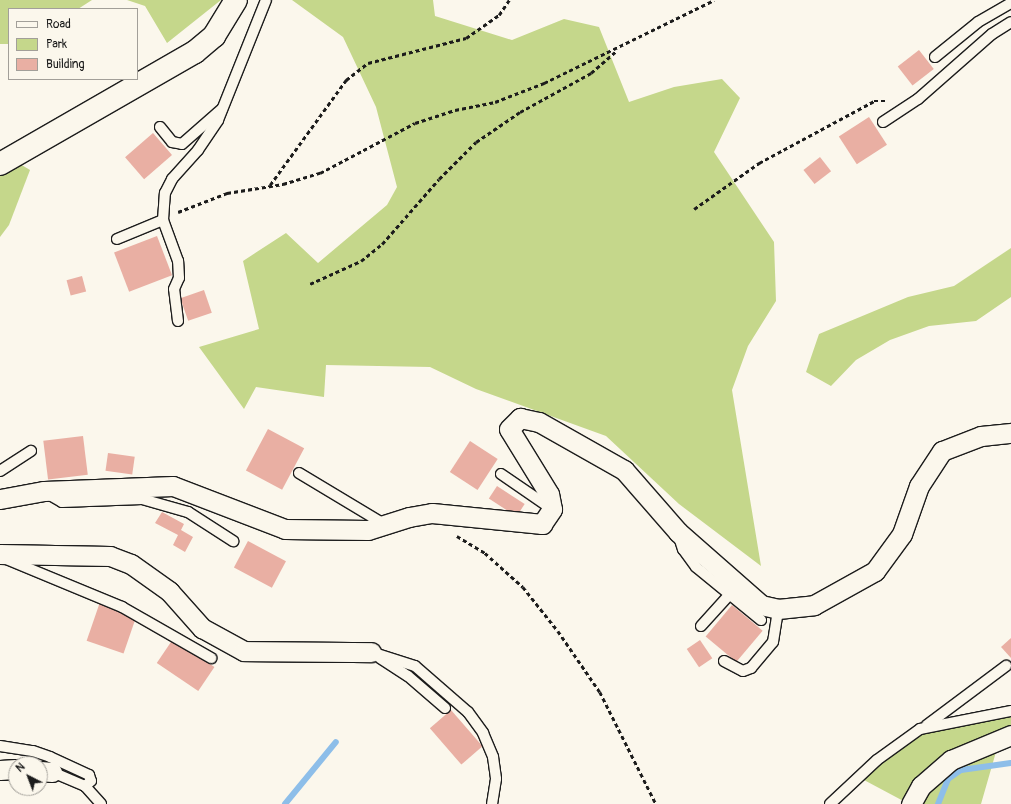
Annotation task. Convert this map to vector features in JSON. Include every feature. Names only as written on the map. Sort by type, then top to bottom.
[{"type":"street","points":[[0,164],[195,52],[214,36],[236,0]]},
{"type":"street","points":[[0,499],[44,491],[173,486],[285,529],[368,530],[384,524],[432,513],[542,524],[552,509],[550,494],[509,429],[520,418],[539,422],[624,470],[678,532],[761,605],[778,609],[814,605],[875,571],[902,534],[919,486],[942,451],[981,436],[1011,433]]},
{"type":"street","points":[[0,554],[110,556],[131,564],[169,591],[202,628],[244,651],[371,652]]},
{"type":"street","points":[[912,804],[921,786],[950,760],[1011,735]]},
{"type":"lane","points":[[178,321],[174,289],[179,278],[178,261],[163,220],[165,193],[172,179],[209,136],[223,108],[266,0]]},
{"type":"lane","points":[[935,57],[978,22],[1011,3]]},
{"type":"lane","points":[[883,122],[918,99],[992,34],[1011,22]]},
{"type":"lane","points":[[160,127],[172,142],[182,144],[223,108]]},
{"type":"lane","points":[[117,239],[163,220]]},
{"type":"lane","points":[[0,470],[31,451]]},
{"type":"lane","points":[[299,472],[384,524]]},
{"type":"lane","points":[[501,474],[552,509]]},
{"type":"lane","points":[[44,491],[62,502],[142,499],[188,512],[233,541]]},
{"type":"lane","points":[[678,532],[683,549],[696,567],[761,620]]},
{"type":"lane","points":[[0,557],[122,607],[211,658]]},
{"type":"lane","points":[[701,626],[730,594]]},
{"type":"lane","points":[[724,661],[744,671],[751,668],[773,642],[778,609]]},
{"type":"lane","points":[[371,652],[408,676],[445,708]]},
{"type":"lane","points":[[371,652],[415,666],[468,712],[483,733],[493,757],[496,779],[492,804]]},
{"type":"lane","points":[[830,804],[877,760],[1006,666]]},
{"type":"lane","points":[[920,729],[1011,711]]},
{"type":"lane","points":[[0,746],[33,751],[89,775],[91,781],[85,786]]},
{"type":"lane","points":[[48,773],[85,786],[101,804]]},
{"type":"path","points":[[270,186],[346,80],[368,63],[466,38],[499,15],[509,0]]},
{"type":"path","points":[[163,220],[193,204],[227,193],[270,186],[320,173],[416,123],[455,110],[495,102],[544,83],[618,49],[714,0]]},
{"type":"path","points":[[310,284],[361,261],[382,244],[439,179],[476,142],[520,112],[591,73],[618,49]]},
{"type":"path","points":[[694,209],[760,163],[874,101],[918,99]]},
{"type":"path","points":[[449,532],[485,553],[523,587],[558,631],[600,692],[656,804]]},
{"type":"green space","points":[[0,0],[92,0],[80,8],[8,8],[8,44],[0,44]]},
{"type":"green space","points":[[127,0],[221,0],[167,43],[145,6]]},
{"type":"green space","points":[[292,0],[433,0],[435,16],[512,40],[564,19],[599,27],[629,102],[674,87],[722,79],[740,98],[714,152],[774,242],[776,301],[748,346],[732,390],[761,566],[679,504],[606,436],[476,389],[430,367],[326,365],[324,397],[256,387],[244,409],[199,347],[259,329],[243,261],[286,233],[318,263],[387,205],[397,187],[376,107],[343,37]]},
{"type":"green space","points":[[0,152],[30,170],[9,225],[0,237]]},
{"type":"green space","points":[[1011,248],[1011,297],[976,321],[929,326],[890,340],[856,360],[831,386],[806,372],[819,334],[908,297],[954,286]]},
{"type":"green space","points":[[1011,716],[1011,734],[1000,738],[981,804],[909,804],[864,780],[894,750],[937,722]]},
{"type":"building","points":[[919,50],[934,69],[912,86],[898,67]]},
{"type":"building","points":[[869,117],[887,145],[857,164],[839,137]]},
{"type":"building","points":[[153,133],[172,155],[144,179],[125,157]]},
{"type":"building","points":[[820,157],[831,171],[815,184],[803,170]]},
{"type":"building","points":[[157,236],[172,275],[129,292],[114,252]]},
{"type":"building","points":[[82,276],[86,291],[71,296],[67,280]]},
{"type":"building","points":[[204,290],[212,313],[188,321],[180,298]]},
{"type":"building","points":[[268,429],[304,448],[282,490],[246,470]]},
{"type":"building","points":[[83,436],[88,475],[48,480],[43,441]]},
{"type":"building","points":[[470,441],[498,459],[478,490],[450,472]]},
{"type":"building","points":[[108,453],[135,457],[132,475],[105,471]]},
{"type":"building","points":[[497,486],[525,504],[517,517],[489,499]]},
{"type":"building","points":[[162,512],[184,524],[181,530],[193,537],[185,552],[173,545],[178,535],[155,523]]},
{"type":"building","points":[[248,541],[286,561],[272,588],[234,567]]},
{"type":"building","points":[[100,602],[137,615],[124,653],[87,641]]},
{"type":"building","points":[[732,605],[763,631],[736,662],[706,636]]},
{"type":"building","points":[[1011,638],[1011,658],[1001,647]]},
{"type":"building","points":[[173,639],[214,667],[198,691],[157,663]]},
{"type":"building","points":[[700,640],[712,658],[699,667],[687,649]]},
{"type":"building","points":[[451,710],[482,746],[461,765],[430,728]]},
{"type":"waterway","points":[[285,804],[336,742]]},
{"type":"waterway","points":[[938,804],[948,779],[961,770],[1011,763]]}]
